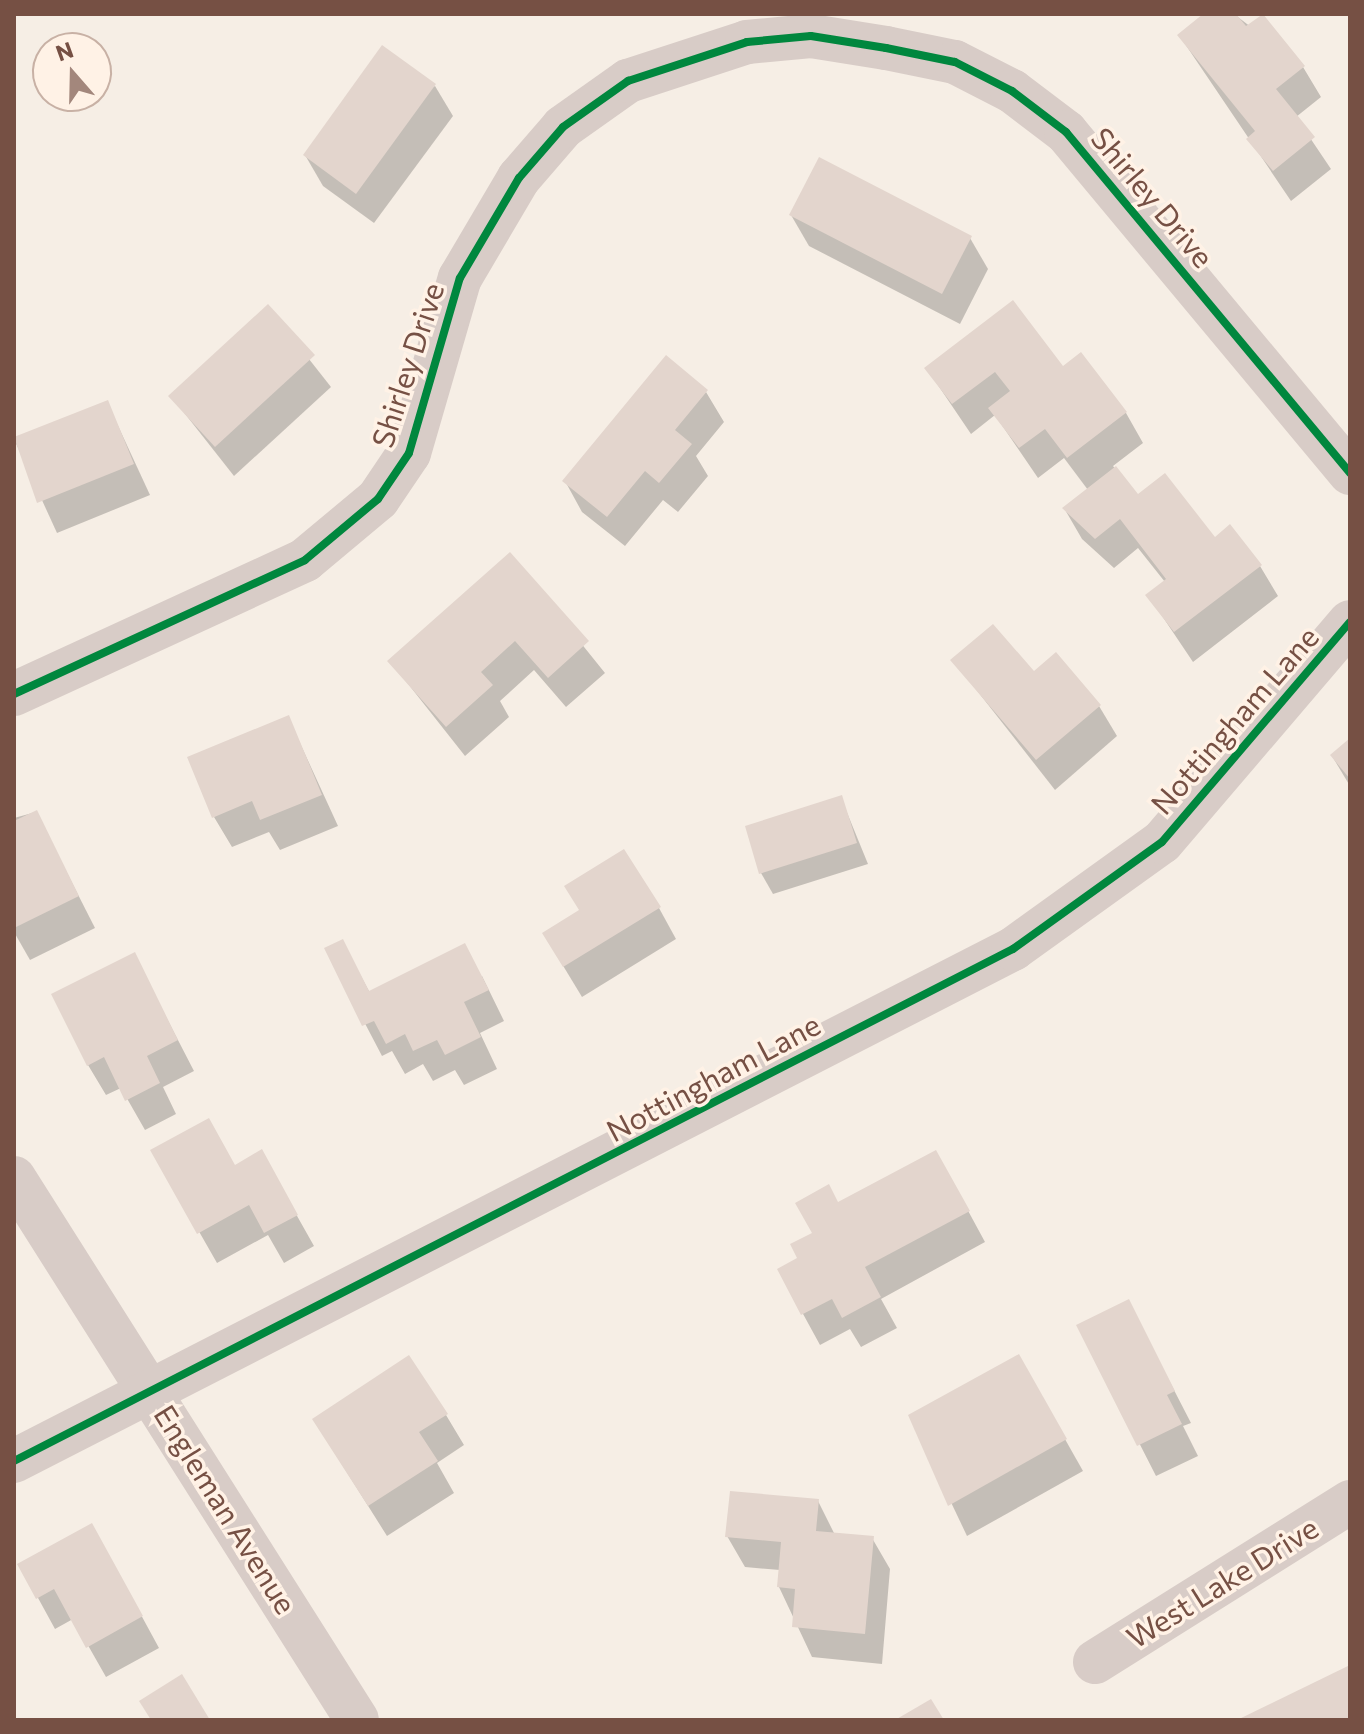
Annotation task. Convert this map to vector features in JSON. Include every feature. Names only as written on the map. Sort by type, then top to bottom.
[{"type":"street","name":"Shirley Drive","points":[[14,694],[305,560],[378,499],[409,453],[460,278],[519,178],[563,127],[628,81],[747,42],[811,36],[886,48],[955,62],[1012,91],[1066,132],[1350,473]]},
{"type":"street","name":"Nottingham Lane","points":[[14,1461],[148,1387],[533,1200],[1013,949],[1162,842],[1350,622]]},
{"type":"street","name":"Engleman Avenue","points":[[14,1178],[357,1720]]},
{"type":"street","name":"West Lake Drive","points":[[1095,1662],[1350,1502]]},
{"type":"building","points":[[1203,14],[1236,14],[1246,26],[1263,14],[1305,66],[1276,89],[1315,137],[1273,171],[1246,139],[1255,131],[1177,35]]},
{"type":"building","points":[[382,45],[436,84],[356,194],[303,155]]},
{"type":"building","points":[[819,157],[972,236],[942,294],[789,215]]},
{"type":"building","points":[[1013,300],[1063,366],[1081,352],[1127,412],[1067,458],[1045,429],[1019,448],[988,408],[1010,391],[995,372],[952,404],[924,368]]},
{"type":"building","points":[[268,304],[315,355],[215,447],[168,396]]},
{"type":"building","points":[[666,355],[708,390],[675,430],[692,444],[659,483],[645,471],[607,517],[562,481]]},
{"type":"building","points":[[108,400],[134,464],[37,503],[14,437]]},
{"type":"building","points":[[1116,466],[1138,494],[1165,473],[1215,537],[1230,524],[1262,565],[1174,632],[1145,595],[1166,579],[1120,519],[1095,539],[1062,508]]},
{"type":"building","points":[[510,552],[589,641],[548,678],[515,641],[481,672],[493,685],[446,727],[387,661]]},
{"type":"building","points":[[993,624],[1034,671],[1056,652],[1101,705],[1036,760],[950,660]]},
{"type":"building","points":[[289,715],[322,795],[260,820],[252,801],[212,818],[187,757]]},
{"type":"building","points":[[1350,738],[1350,779],[1330,755]]},
{"type":"building","points":[[842,795],[857,843],[759,874],[745,826]]},
{"type":"building","points":[[37,810],[79,896],[14,928],[14,821]]},
{"type":"building","points":[[624,849],[661,907],[563,967],[542,933],[579,910],[564,886]]},
{"type":"building","points":[[343,939],[369,991],[465,943],[489,990],[464,1002],[481,1037],[445,1055],[437,1040],[413,1051],[405,1034],[386,1044],[374,1021],[362,1026],[324,948]]},
{"type":"building","points":[[135,952],[178,1040],[147,1056],[160,1083],[125,1101],[104,1057],[87,1066],[51,994]]},
{"type":"building","points":[[209,1118],[235,1165],[262,1149],[298,1215],[264,1233],[249,1205],[197,1234],[150,1150]]},
{"type":"building","points":[[936,1150],[970,1211],[865,1267],[881,1297],[842,1318],[832,1299],[801,1315],[777,1269],[797,1258],[790,1244],[812,1233],[795,1203],[829,1184],[838,1202]]},
{"type":"building","points":[[1129,1299],[1175,1391],[1167,1395],[1182,1424],[1137,1446],[1076,1325]]},
{"type":"building","points":[[1019,1354],[1067,1439],[948,1506],[908,1415]]},
{"type":"building","points":[[409,1355],[448,1414],[419,1432],[438,1461],[368,1506],[312,1419]]},
{"type":"building","points":[[730,1491],[819,1499],[816,1531],[874,1536],[865,1634],[792,1627],[795,1589],[777,1587],[781,1542],[725,1537]]},
{"type":"building","points":[[92,1523],[143,1616],[86,1648],[54,1589],[36,1599],[17,1564]]},
{"type":"building","points":[[1350,1665],[1350,1720],[1237,1720]]},
{"type":"building","points":[[182,1674],[210,1720],[151,1720],[139,1701]]},
{"type":"building","points":[[931,1699],[944,1720],[895,1720]]},
{"type":"cycle path","points":[[14,694],[305,560],[378,499],[409,453],[460,278],[519,178],[563,127],[628,81],[747,42],[811,36],[886,48],[955,62],[1012,91],[1066,132],[1350,473]]},
{"type":"cycle path","points":[[14,1461],[1013,949],[1162,842],[1350,622]]}]
